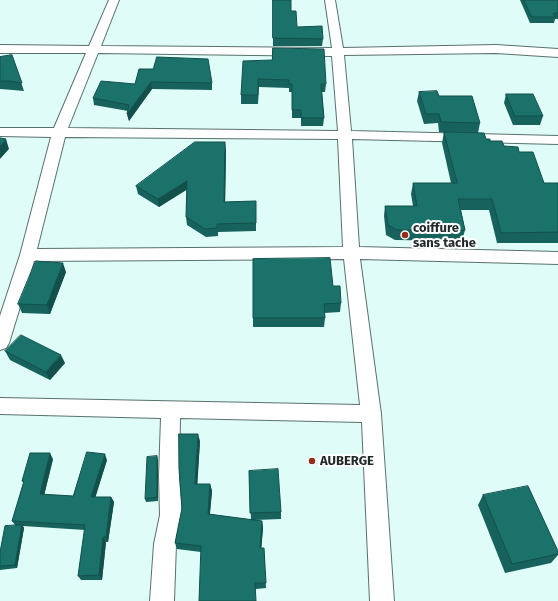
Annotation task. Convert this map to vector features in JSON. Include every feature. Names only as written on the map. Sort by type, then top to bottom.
[{"type":"street","points":[[0,343],[28,255],[59,133],[114,0]]},
{"type":"street","points":[[330,0],[338,52],[345,135],[351,253],[371,414],[382,601]]},
{"type":"street","points":[[0,48],[338,52],[496,49],[558,53]]},
{"type":"street","points":[[0,132],[345,135],[558,140]]},
{"type":"street","points":[[28,255],[351,253],[558,258]]},
{"type":"street","points":[[0,406],[371,414]]},
{"type":"street","points":[[162,601],[165,544],[171,515],[169,476],[171,409]]},
{"type":"building","points":[[273,0],[291,0],[291,11],[296,11],[297,27],[322,26],[323,39],[273,38]]},
{"type":"building","points":[[524,0],[558,0],[558,13],[553,13],[556,17],[532,17]]},
{"type":"building","points":[[273,48],[324,49],[326,84],[321,84],[324,118],[301,118],[301,110],[292,110],[292,84],[289,84],[289,80],[258,79],[258,95],[241,95],[243,61],[272,60]]},
{"type":"building","points":[[12,55],[22,83],[0,81],[0,57]]},
{"type":"building","points":[[157,57],[208,59],[212,83],[151,82],[127,114],[129,105],[93,98],[101,81],[135,84],[139,69],[153,69]]},
{"type":"building","points":[[437,91],[439,96],[472,96],[480,123],[441,122],[439,114],[426,114],[419,92]]},
{"type":"building","points":[[506,94],[533,94],[543,116],[515,116]]},
{"type":"building","points":[[444,132],[484,133],[486,139],[490,139],[490,141],[502,141],[504,146],[518,147],[519,152],[533,152],[544,183],[558,183],[558,232],[501,233],[492,199],[458,199],[465,230],[397,230],[388,225],[385,206],[417,206],[413,183],[457,183]]},
{"type":"building","points":[[0,138],[6,139],[0,146]]},
{"type":"building","points":[[195,142],[225,142],[224,202],[256,201],[256,223],[217,224],[217,228],[205,229],[186,217],[187,181],[158,199],[136,186]]},
{"type":"building","points":[[330,258],[333,286],[340,286],[341,303],[324,304],[325,318],[253,318],[253,259]]},
{"type":"building","points":[[36,261],[63,263],[47,305],[18,304]]},
{"type":"building","points":[[21,335],[61,355],[46,372],[5,351]]},
{"type":"building","points":[[179,434],[198,434],[195,484],[210,484],[208,514],[262,521],[260,548],[264,548],[266,583],[255,583],[256,601],[199,601],[201,546],[175,543],[182,508],[179,469]]},
{"type":"building","points":[[87,452],[105,454],[91,497],[111,497],[106,537],[103,537],[99,575],[78,576],[85,525],[12,521],[24,481],[22,481],[30,453],[50,453],[40,494],[73,496]]},
{"type":"building","points":[[157,456],[157,497],[145,499],[147,457]]},
{"type":"building","points":[[278,469],[281,512],[250,513],[249,471]]},
{"type":"building","points":[[528,486],[558,551],[558,554],[512,564],[483,495]]},
{"type":"building","points":[[22,525],[15,565],[0,566],[0,552],[5,526]]},
{"type":"place","name":"coiffure sans tache","points":[[405,235]]},
{"type":"place","name":"AUBERGE","points":[[312,461]]}]
